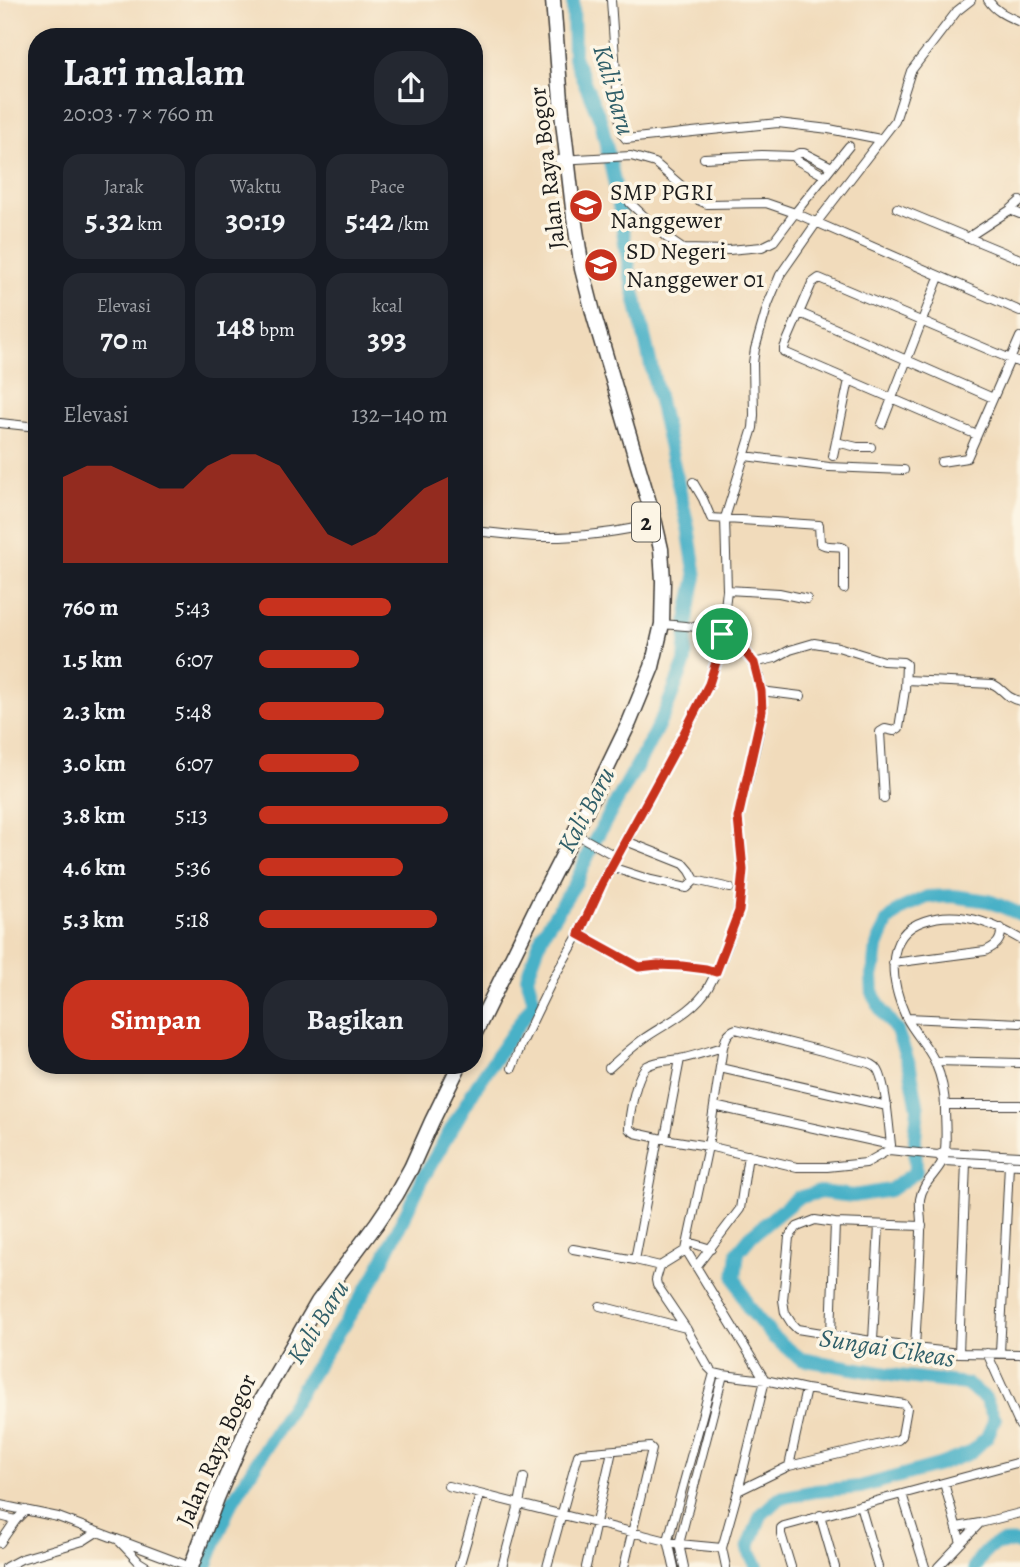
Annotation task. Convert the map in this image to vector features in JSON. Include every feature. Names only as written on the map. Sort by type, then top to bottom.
[{"type":"highway","name":"Jalan Raya Bogor","points":[[543,0],[569,160]]},
{"type":"highway","name":"Jalan Raya Bogor","points":[[483,1018],[580,837],[652,667],[662,624],[661,549],[586,318],[574,271],[569,160],[562,113],[553,0]]},
{"type":"highway","name":"Jalan Raya Bogor","points":[[483,996],[615,733],[643,666],[653,618],[651,524]]},
{"type":"highway","name":"Jalan Raya Bogor","points":[[200,1531],[247,1406],[310,1297],[392,1184],[445,1074]]},
{"type":"highway","name":"Jalan Raya Bogor","points":[[185,1566],[255,1410],[275,1373],[318,1302],[396,1195],[455,1074]]},
{"type":"street","points":[[611,0],[619,116],[622,134],[626,139],[778,122],[880,139]]},
{"type":"street","points":[[512,1068],[553,979],[709,684],[722,634],[727,590],[724,518],[753,428],[755,349],[780,275],[895,121],[911,71],[957,11],[971,0]]},
{"type":"street","points":[[988,0],[993,8],[1020,22]]},
{"type":"street","points":[[630,203],[667,238],[683,249],[729,250],[762,247],[774,241],[849,146]]},
{"type":"street","points":[[704,158],[794,156],[799,153],[808,154],[832,167]]},
{"type":"street","points":[[569,160],[627,155],[655,163],[698,200],[707,204],[766,203],[817,222],[1020,311]]},
{"type":"street","points":[[794,156],[825,176]]},
{"type":"street","points":[[967,238],[1020,201]]},
{"type":"street","points":[[897,208],[1020,259]]},
{"type":"street","points":[[1010,210],[1020,214]]},
{"type":"street","points":[[882,424],[939,277]]},
{"type":"street","points":[[977,435],[784,352],[812,283],[818,278],[1020,363]]},
{"type":"street","points":[[800,313],[993,398]]},
{"type":"street","points":[[941,462],[967,458],[1020,337]]},
{"type":"street","points":[[833,456],[849,380]]},
{"type":"street","points":[[0,423],[28,426]]},
{"type":"street","points":[[836,442],[871,447]]},
{"type":"street","points":[[745,456],[839,468],[904,470]]},
{"type":"street","points":[[693,482],[710,517],[819,525],[820,543],[824,546],[844,548],[844,589]]},
{"type":"street","points":[[483,532],[560,537],[651,524]]},
{"type":"street","points":[[727,590],[779,593],[807,599]]},
{"type":"street","points":[[609,1068],[642,1040],[695,1004],[716,972],[739,911],[743,870],[738,818],[762,711],[761,691],[754,663],[730,638],[722,634],[662,624]]},
{"type":"street","points":[[754,663],[814,643],[838,647],[883,661],[906,664],[899,728],[880,732],[884,799]]},
{"type":"street","points":[[905,680],[993,684],[1008,697],[1017,700]]},
{"type":"street","points":[[761,691],[801,696]]},
{"type":"street","points":[[580,837],[617,857]]},
{"type":"street","points":[[626,841],[684,864],[695,880],[730,888]]},
{"type":"street","points":[[611,867],[672,886],[687,888],[695,880]]},
{"type":"street","points":[[915,1348],[922,1226],[920,1199],[942,1156],[945,1105],[935,1061],[906,1018],[893,973],[893,963],[899,940],[906,930],[917,923],[940,917],[973,918],[1020,939]]},
{"type":"street","points":[[893,963],[985,951],[1000,940],[1000,928]]},
{"type":"street","points":[[579,934],[639,967],[682,966],[716,972]]},
{"type":"street","points":[[906,1018],[1020,1023]]},
{"type":"street","points":[[726,1567],[722,1548],[765,1380],[696,1266],[687,1246],[727,1035],[737,1029],[876,1067],[887,1106],[892,1149]]},
{"type":"street","points":[[723,1047],[649,1065],[643,1070],[635,1092],[629,1129],[635,1133],[708,1146],[797,1167],[866,1163],[892,1149]]},
{"type":"street","points":[[635,1260],[680,1059]]},
{"type":"street","points":[[935,1061],[1020,1063]]},
{"type":"street","points":[[720,1068],[887,1106]]},
{"type":"street","points":[[945,1105],[1020,1105]]},
{"type":"street","points":[[714,1106],[892,1149],[942,1156],[1020,1156]]},
{"type":"street","points":[[696,1266],[740,1209],[748,1155]]},
{"type":"street","points":[[942,1156],[966,1162],[1020,1165]]},
{"type":"street","points":[[959,1353],[966,1162]]},
{"type":"street","points":[[1000,1353],[1009,1164]]},
{"type":"street","points":[[922,1226],[816,1220],[797,1227],[789,1237],[783,1300],[785,1313],[792,1324],[797,1329],[915,1348],[959,1353],[1020,1354]]},
{"type":"street","points":[[831,1335],[835,1223]]},
{"type":"street","points":[[873,1341],[879,1225]]},
{"type":"street","points":[[711,1249],[687,1246],[660,1266],[656,1280],[710,1370],[719,1374],[904,1404],[907,1408],[902,1436],[898,1440],[789,1466],[738,1490]]},
{"type":"street","points":[[573,1249],[660,1266]]},
{"type":"street","points":[[600,1306],[686,1328]]},
{"type":"street","points":[[987,1353],[1020,1426]]},
{"type":"street","points":[[674,1567],[668,1540],[719,1374]]},
{"type":"street","points":[[684,1567],[679,1544],[719,1374]]},
{"type":"street","points":[[789,1466],[806,1389]]},
{"type":"street","points":[[547,1567],[578,1455],[650,1447],[652,1449],[624,1567]]},
{"type":"street","points":[[586,1567],[612,1451]]},
{"type":"street","points":[[791,1567],[780,1528],[1020,1462]]},
{"type":"street","points":[[502,1567],[524,1478]]},
{"type":"street","points":[[944,1483],[961,1543]]},
{"type":"street","points":[[448,1486],[679,1544],[722,1548]]},
{"type":"street","points":[[902,1494],[925,1567]]},
{"type":"street","points":[[459,1567],[480,1495]]},
{"type":"street","points":[[0,1505],[58,1517],[185,1566]]},
{"type":"street","points":[[860,1505],[878,1567]]},
{"type":"street","points":[[0,1543],[26,1510]]},
{"type":"street","points":[[957,1527],[1020,1513]]},
{"type":"street","points":[[0,1516],[16,1520]]},
{"type":"street","points":[[820,1516],[835,1567]]},
{"type":"street","points":[[938,1567],[980,1523]]},
{"type":"street","points":[[6,1567],[21,1559],[83,1541],[97,1532]]},
{"type":"street","points":[[118,1539],[147,1567]]},
{"type":"street","points":[[665,1567],[671,1551]]},
{"type":"waterway","name":"Kali Baru","points":[[206,1567],[229,1507],[374,1278],[424,1176],[477,1085],[534,1002],[527,977],[543,933],[575,884],[595,840],[644,753],[665,712],[685,662],[688,613],[696,577],[688,527],[630,274],[618,199],[601,121],[574,58],[573,0]]},
{"type":"waterway","name":"Sungai Cikeas","points":[[757,1567],[748,1549],[761,1515],[779,1498],[860,1487],[939,1465],[970,1453],[987,1437],[995,1419],[985,1398],[966,1384],[898,1376],[801,1359],[773,1337],[748,1307],[735,1278],[738,1252],[752,1235],[797,1198],[820,1192],[853,1196],[890,1190],[916,1172],[915,1137],[918,1109],[910,1067],[897,1031],[873,994],[872,976],[877,946],[887,922],[901,909],[927,897],[953,896],[989,901],[1020,914]]},
{"type":"waterway","name":"Sungai Cikeas","points":[[975,1567],[993,1546],[1020,1543]]},
{"type":"place","name":"SMP PGRI Nanggewer","points":[[586,206]]},
{"type":"place","name":"SD Negeri Nanggewer 01","points":[[601,265]]},
{"type":"route","points":[[722,634],[730,638],[754,663],[761,691],[762,711],[738,818],[743,870],[739,911],[716,972],[682,966],[639,967],[579,934],[602,884],[709,684],[722,634]]}]
